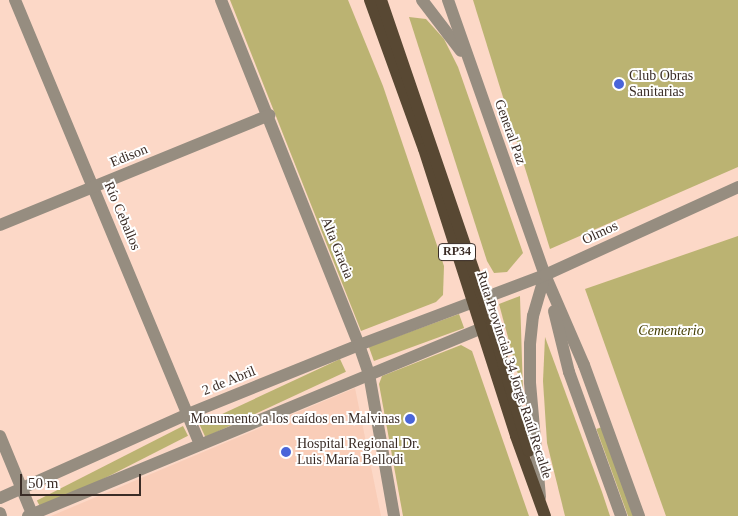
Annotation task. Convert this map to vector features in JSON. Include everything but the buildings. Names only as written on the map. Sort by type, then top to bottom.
[{"type":"main road","name":"Ruta Provincial 34 Jorge Raúl Recalde","points":[[370,0],[525,433],[543,510]]},
{"type":"main road","name":"Ruta Provincial 34 Jorge Raúl Recalde","points":[[381,0],[478,301]]},
{"type":"street","name":"Río Ceballos","points":[[15,0],[200,444]]},
{"type":"street","name":"Alta Gracia","points":[[221,0],[269,115],[369,374],[394,516]]},
{"type":"street","points":[[422,0],[468,61]]},
{"type":"street","name":"General Paz","points":[[448,0],[545,275],[584,365],[639,516]]},
{"type":"street","name":"Edison","points":[[0,225],[269,115]]},
{"type":"street","name":"Olmos","points":[[478,301],[545,275],[738,187]]},
{"type":"street","points":[[543,510],[530,382],[530,344],[533,316],[545,275]]},
{"type":"street","name":"General Paz","points":[[545,275],[569,372],[621,516]]},
{"type":"street","name":"2 de Abril","points":[[0,498],[188,414],[359,345],[478,301]]},
{"type":"street","points":[[0,436],[31,515],[487,325]]},
{"type":"shaded area","name":"Hospital Regional Dr. Luis María Bellodi","points":[[355,388],[381,516],[51,516]]},
{"type":"green space","points":[[230,0],[348,0],[383,86],[444,266],[443,295],[436,302],[361,331]]},
{"type":"green space","name":"Club Obras Sanitarias","points":[[473,0],[738,0],[738,167],[550,249]]},
{"type":"green space","points":[[409,17],[426,19],[444,39],[458,67],[523,253],[507,272],[494,273],[487,261]]},
{"type":"green space","name":"Cementerio","points":[[738,236],[738,516],[666,516],[585,289]]},
{"type":"green space","points":[[520,296],[523,393],[499,304]]},
{"type":"green space","points":[[459,314],[464,328],[374,361],[369,347]]},
{"type":"green space","points":[[545,337],[610,516],[565,516],[547,443],[543,381]]},
{"type":"green space","points":[[461,345],[472,351],[529,516],[403,516],[379,384],[382,376]]},
{"type":"green space","points":[[340,359],[346,372],[205,437],[200,425]]},
{"type":"green space","points":[[183,426],[188,436],[42,510],[37,500]]},
{"type":"green space","points":[[602,427],[634,516],[628,516],[596,429]]},
{"type":"place","name":"Club Obras Sanitarias","points":[[619,84]]},
{"type":"place","name":"Monumento a los caídos en Malvinas","points":[[410,419]]},
{"type":"place","name":"Hospital Regional Dr. Luis María Bellodi","points":[[286,452]]}]
